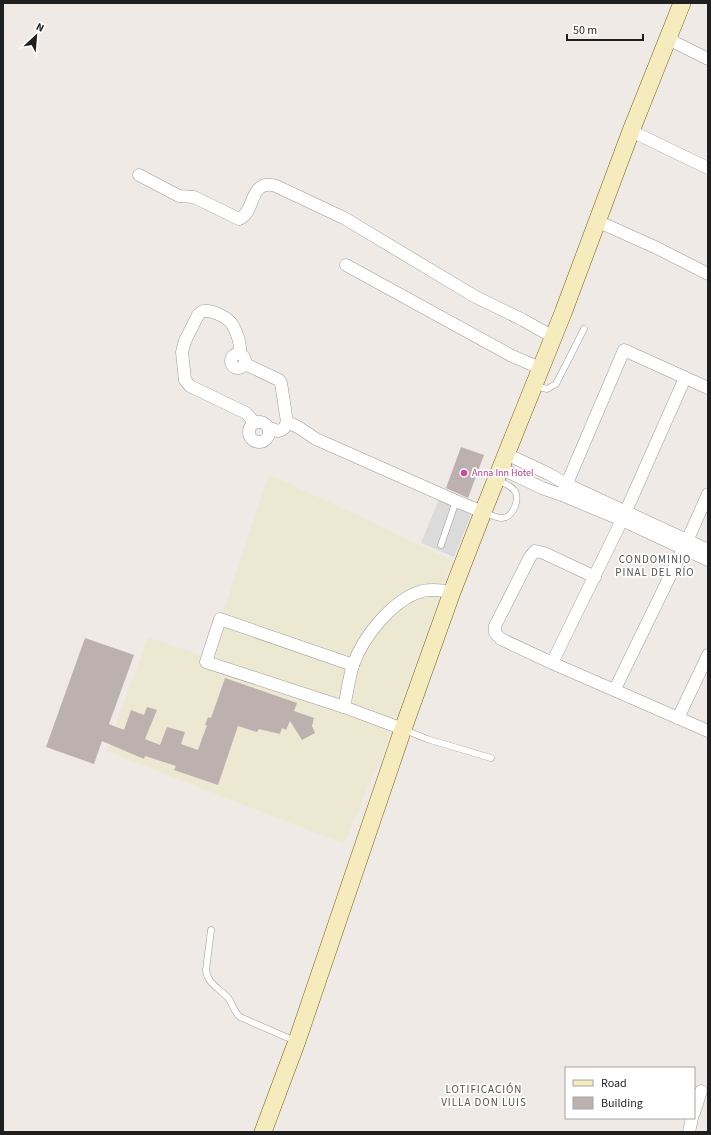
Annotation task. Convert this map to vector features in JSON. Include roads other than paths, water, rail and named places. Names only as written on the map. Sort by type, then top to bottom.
[{"type":"main road","points":[[263,1132],[297,1041],[403,729],[452,592],[553,338],[631,132],[682,3]]},
{"type":"street","points":[[668,39],[708,58]]},
{"type":"street","points":[[631,132],[708,168]]},
{"type":"street","points":[[139,176],[179,196],[194,197],[239,219],[245,215],[257,192],[262,186],[268,184],[276,186],[344,218],[461,288],[491,305],[523,320],[553,338]]},
{"type":"street","points":[[597,221],[657,248],[708,274]]},
{"type":"street","points":[[346,265],[512,356],[540,368]]},
{"type":"street","points":[[254,422],[246,413],[194,388],[187,384],[185,380],[182,349],[198,314],[205,310],[212,312],[230,322],[238,337],[242,359],[280,381],[283,388],[287,422],[284,428],[278,431],[269,428],[264,422],[257,421],[254,422],[248,430],[254,441],[258,442],[265,440],[269,435],[269,428]]},
{"type":"street","points":[[564,490],[624,350],[708,388]]},
{"type":"street","points":[[552,663],[624,516],[685,378]]},
{"type":"street","points":[[287,422],[298,426],[316,439],[483,512]]},
{"type":"street","points":[[501,467],[532,467],[549,474],[564,490]]},
{"type":"street","points":[[501,467],[542,488],[564,490],[624,516],[685,545],[708,560]]},
{"type":"street","points":[[526,480],[532,467]]},
{"type":"street","points":[[615,689],[708,494]]},
{"type":"street","points":[[685,545],[708,550]]},
{"type":"street","points":[[595,577],[544,553],[535,552],[530,557],[495,626],[495,633],[497,636],[552,663],[615,689],[708,732]]},
{"type":"street","points":[[344,707],[353,665],[366,639],[387,614],[402,601],[412,595],[430,590],[452,592]]},
{"type":"street","points":[[353,665],[220,619],[206,662],[344,707],[403,729]]},
{"type":"street","points":[[678,718],[708,656]]},
{"type":"street","points":[[695,1110],[702,1091]]},
{"type":"street","points":[[689,1132],[692,1119]]},
{"type":"lane","points":[[534,386],[547,389],[556,384],[584,329]]},
{"type":"lane","points":[[483,512],[495,517],[506,517],[511,513],[515,504],[516,494],[510,486],[501,467]]},
{"type":"lane","points":[[441,545],[456,501]]},
{"type":"lane","points":[[403,729],[428,739],[491,758]]},
{"type":"lane","points":[[211,930],[206,970],[206,974],[211,982],[227,997],[240,1017],[297,1041]]},
{"type":"place","name":"Anna Inn Hotel","points":[[464,473]]},
{"type":"district","name":"CONDOMINIO PINAL DEL RÍO","points":[[655,565]]},
{"type":"district","name":"LOTIFICACIÓN VILLA DON LUIS","points":[[484,1095]]}]
